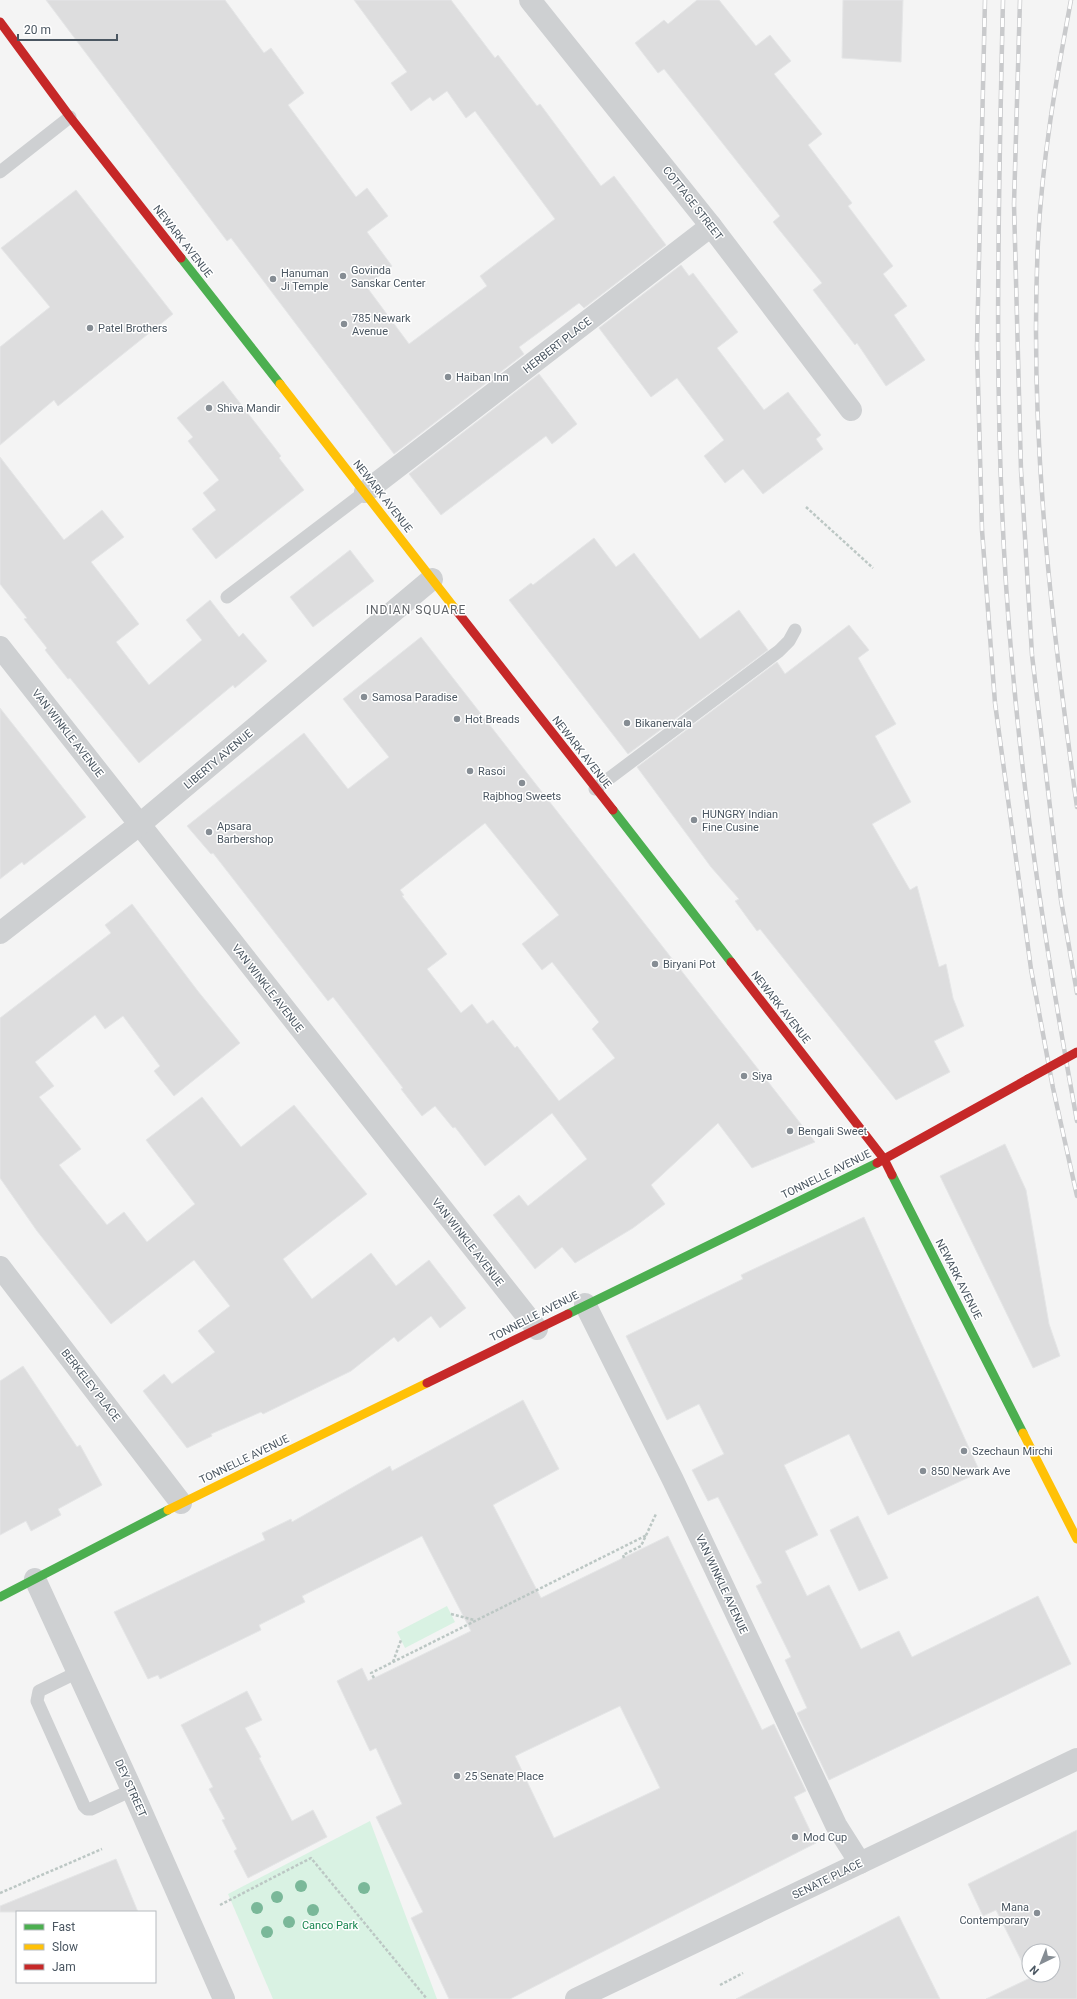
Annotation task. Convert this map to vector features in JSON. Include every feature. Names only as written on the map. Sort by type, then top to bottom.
[{"type":"main road","name":"NEWARK AVENUE","points":[[0,22],[70,117],[365,492],[884,1159],[1077,1539]]},
{"type":"main road","name":"TONNELLE AVENUE","points":[[0,1597],[181,1503],[884,1159],[1077,1052]]},
{"type":"street","name":"COTTAGE STREET","points":[[530,0],[711,226],[851,410]]},
{"type":"street","name":"HERBERT PLACE","points":[[365,492],[711,226]]},
{"type":"street","name":"LIBERTY AVENUE","points":[[0,934],[139,825],[432,579]]},
{"type":"street","name":"VAN WINKLE AVENUE","points":[[0,646],[536,1329]]},
{"type":"street","name":"BERKELEY PLACE","points":[[0,1267],[181,1503]]},
{"type":"street","name":"VAN WINKLE AVENUE","points":[[585,1304],[673,1480],[836,1825],[860,1863]]},
{"type":"street","name":"DEY STREET","points":[[35,1578],[132,1790],[224,1999]]},
{"type":"street","name":"SENATE PLACE","points":[[576,1999],[1077,1759]]},
{"type":"lane","points":[[0,172],[70,117]]},
{"type":"lane","points":[[227,597],[365,492]]},
{"type":"lane","points":[[596,789],[779,651],[789,641],[795,630]]},
{"type":"lane","points":[[78,1672],[39,1691],[37,1701],[84,1806],[87,1809],[90,1809],[132,1790]]},
{"type":"path","points":[[806,507],[873,568]]},
{"type":"path","points":[[624,1558],[623,1555],[642,1546],[659,1508]]},
{"type":"path","points":[[374,1678],[371,1673],[647,1535]]},
{"type":"path","points":[[452,1614],[475,1620]]},
{"type":"path","points":[[393,1662],[401,1640]]},
{"type":"path","points":[[0,1893],[102,1849]]},
{"type":"path","points":[[220,1905],[311,1858],[426,1999]]},
{"type":"path","points":[[720,1985],[743,1973]]},
{"type":"green space","points":[[447,1606],[455,1622],[405,1648],[397,1632]]},
{"type":"green space","name":"Canco Park","points":[[370,1821],[437,1999],[273,1999],[228,1894]]},
{"type":"building","points":[[46,0],[225,0],[264,53],[271,48],[304,93],[288,105],[356,197],[367,188],[388,216],[367,232],[392,266],[366,286],[409,344],[487,286],[480,276],[555,219],[475,111],[466,118],[447,91],[433,101],[430,97],[411,111],[391,83],[407,72],[354,0],[451,0],[495,58],[498,55],[537,106],[540,104],[601,186],[614,176],[666,245],[584,308],[579,303],[519,347],[524,354],[394,454],[231,238],[227,241]]},
{"type":"building","points":[[697,0],[719,0],[756,46],[770,35],[791,61],[774,74],[822,134],[808,145],[852,203],[848,206],[893,266],[883,274],[907,306],[894,315],[925,360],[886,386],[857,343],[855,345],[813,290],[822,283],[773,222],[780,216],[664,69],[658,73],[635,43],[664,20],[668,24]]},
{"type":"building","points":[[843,0],[903,0],[901,62],[842,58]]},
{"type":"building","points":[[76,190],[173,314],[58,406],[54,400],[0,445],[0,347],[50,307],[1,248]]},
{"type":"building","points":[[681,265],[689,276],[693,273],[738,332],[717,348],[764,410],[788,392],[821,435],[816,439],[823,449],[763,494],[743,469],[725,483],[704,456],[724,440],[677,378],[651,397],[599,328]]},
{"type":"building","points":[[539,374],[577,424],[552,444],[546,436],[441,515],[409,474]]},
{"type":"building","points":[[223,381],[281,456],[279,458],[304,490],[216,559],[192,529],[216,510],[203,493],[219,480],[188,441],[193,437],[177,418]]},
{"type":"building","points":[[0,457],[64,540],[102,510],[124,537],[91,562],[139,624],[116,642],[149,685],[202,640],[186,620],[210,600],[239,637],[243,633],[267,661],[235,688],[233,685],[139,763],[70,678],[68,679],[45,650],[47,648],[24,619],[27,618],[0,584]]},
{"type":"building","points":[[594,538],[616,567],[634,553],[700,639],[739,610],[768,650],[628,754],[509,600],[531,583],[533,585]]},
{"type":"building","points":[[350,550],[374,581],[313,627],[290,597]]},
{"type":"building","points":[[849,625],[869,650],[858,658],[896,724],[875,736],[911,802],[872,824],[910,890],[917,886],[939,967],[946,964],[953,998],[964,1026],[934,1041],[950,1072],[896,1100],[760,929],[757,931],[735,901],[739,899],[711,867],[637,767],[777,662],[785,674]]},
{"type":"building","points":[[421,637],[815,1142],[752,1168],[718,1123],[651,1185],[665,1204],[633,1228],[575,1263],[562,1247],[535,1269],[493,1215],[519,1195],[528,1206],[587,1159],[552,1113],[485,1166],[455,1127],[453,1128],[435,1106],[422,1116],[401,1089],[403,1088],[333,997],[328,1001],[213,853],[211,854],[187,826],[304,733],[348,789],[389,757],[343,699]],"holes":[[[485,823],[559,915],[522,944],[542,970],[552,962],[599,1022],[592,1029],[615,1058],[559,1101],[517,1046],[515,1048],[493,1020],[487,1024],[472,1004],[461,1013],[427,969],[447,954],[402,896],[404,895],[400,890]]]},
{"type":"building","points":[[0,708],[86,817],[24,865],[22,862],[0,879]]},
{"type":"building","points":[[132,904],[197,990],[240,1043],[174,1096],[154,1071],[160,1066],[123,1016],[105,1029],[95,1015],[35,1062],[54,1086],[39,1097],[81,1149],[59,1165],[107,1225],[124,1212],[147,1242],[195,1204],[146,1140],[202,1097],[241,1147],[294,1105],[367,1194],[283,1259],[312,1299],[371,1253],[396,1286],[429,1260],[466,1308],[440,1328],[431,1316],[398,1342],[394,1337],[351,1371],[263,1414],[261,1412],[211,1434],[212,1436],[187,1448],[143,1391],[164,1374],[172,1384],[215,1352],[198,1331],[230,1306],[194,1260],[111,1324],[37,1231],[0,1178],[0,1018],[111,933],[105,925]]},
{"type":"building","points":[[1005,1144],[1026,1190],[1049,1324],[1060,1356],[1033,1368],[940,1176]]},
{"type":"building","points":[[864,1217],[980,1472],[888,1515],[849,1434],[784,1465],[818,1535],[785,1551],[807,1596],[829,1585],[861,1649],[899,1631],[912,1657],[1038,1596],[1071,1664],[829,1780],[797,1713],[807,1708],[785,1660],[791,1657],[756,1586],[762,1583],[718,1497],[708,1501],[692,1470],[724,1454],[699,1404],[667,1420],[626,1336],[743,1279],[741,1275]]},
{"type":"building","points":[[23,1366],[77,1447],[80,1445],[102,1485],[58,1509],[61,1515],[31,1531],[26,1521],[0,1535],[0,1381]]},
{"type":"building","name":"25 Senate Place","points":[[523,1400],[559,1469],[493,1505],[541,1598],[668,1536],[762,1730],[774,1724],[806,1791],[794,1797],[816,1843],[510,1999],[449,1999],[411,1918],[423,1912],[376,1817],[402,1804],[376,1748],[370,1751],[337,1681],[362,1668],[368,1681],[471,1631],[422,1536],[302,1596],[305,1602],[259,1625],[261,1630],[160,1679],[158,1675],[148,1679],[114,1612],[265,1540],[262,1533],[291,1519],[292,1522],[390,1466],[392,1471]],"holes":[[[620,1706],[660,1788],[554,1838],[515,1756]]]},
{"type":"building","points":[[858,1516],[888,1578],[859,1591],[830,1530]]},
{"type":"building","points":[[247,1691],[262,1720],[245,1728],[292,1821],[313,1810],[327,1837],[248,1878],[234,1851],[237,1849],[222,1820],[225,1819],[209,1789],[213,1787],[181,1725]]},
{"type":"building","name":"Mana Contemporary","points":[[1077,1830],[1077,1999],[986,1999],[1021,1982],[1061,1983],[1061,1943],[1021,1943],[1021,1960],[996,1910],[983,1916],[968,1884]]},
{"type":"building","points":[[116,1859],[138,1911],[0,1912],[0,1906]]},
{"type":"building","points":[[899,1916],[940,1999],[736,1999]]},
{"type":"railway","points":[[985,0],[977,346],[982,530],[995,703],[1031,969],[1053,1088],[1077,1196]]},
{"type":"railway","points":[[1003,0],[999,165],[998,331],[1001,497],[1006,579],[1017,720],[1031,835],[1057,1007],[1077,1121]]},
{"type":"railway","points":[[1020,0],[1014,204],[1021,470],[1032,655],[1061,900],[1077,993]]},
{"type":"railway","points":[[1071,0],[1046,150],[1038,242],[1036,313],[1037,384],[1044,526],[1067,737],[1077,807]]},
{"type":"traffic: fast","points":[[181,258],[280,384]]},
{"type":"traffic: fast","points":[[613,810],[731,962]]},
{"type":"traffic: fast","points":[[568,1314],[877,1163]]},
{"type":"traffic: fast","points":[[892,1175],[1023,1433]]},
{"type":"traffic: fast","points":[[0,1597],[168,1510]]},
{"type":"traffic: slow","points":[[280,384],[456,610]]},
{"type":"traffic: slow","points":[[168,1510],[427,1383]]},
{"type":"traffic: slow","points":[[1023,1433],[1077,1539]]},
{"type":"traffic: jam","points":[[0,22],[70,117],[181,258]]},
{"type":"traffic: jam","points":[[456,610],[613,810]]},
{"type":"traffic: jam","points":[[731,962],[884,1159],[892,1175]]},
{"type":"traffic: jam","points":[[1028,1079],[1077,1052]]},
{"type":"traffic: jam","points":[[877,1163],[1028,1079]]},
{"type":"traffic: jam","points":[[427,1383],[568,1314]]},
{"type":"place","name":"Govinda Sanskar Center","points":[[343,276]]},
{"type":"place","name":"Hanuman Ji Temple","points":[[273,279]]},
{"type":"place","name":"785 Newark Avenue","points":[[344,324]]},
{"type":"place","name":"Patel Brothers","points":[[90,328]]},
{"type":"place","name":"Haiban Inn","points":[[448,377]]},
{"type":"place","name":"Shiva Mandir","points":[[209,408]]},
{"type":"place","name":"Samosa Paradise","points":[[364,697]]},
{"type":"place","name":"Hot Breads","points":[[457,719]]},
{"type":"place","name":"Bikanervala","points":[[627,723]]},
{"type":"place","name":"Rasoi","points":[[470,771]]},
{"type":"place","name":"Rajbhog Sweets","points":[[522,783]]},
{"type":"place","name":"HUNGRY Indian Fine Cusine","points":[[694,820]]},
{"type":"place","name":"Apsara Barbershop","points":[[209,832]]},
{"type":"place","name":"Biryani Pot","points":[[655,964]]},
{"type":"place","name":"Siya","points":[[744,1076]]},
{"type":"place","name":"Bengali Sweet","points":[[790,1131]]},
{"type":"place","name":"Szechaun Mirchi","points":[[964,1451]]},
{"type":"place","name":"850 Newark Ave","points":[[923,1471]]},
{"type":"place","name":"25 Senate Place","points":[[457,1776]]},
{"type":"place","name":"Mod Cup","points":[[795,1837]]},
{"type":"place","name":"Mana Contemporary","points":[[1037,1913]]},
{"type":"district","name":"INDIAN SQUARE","points":[[416,610]]}]
